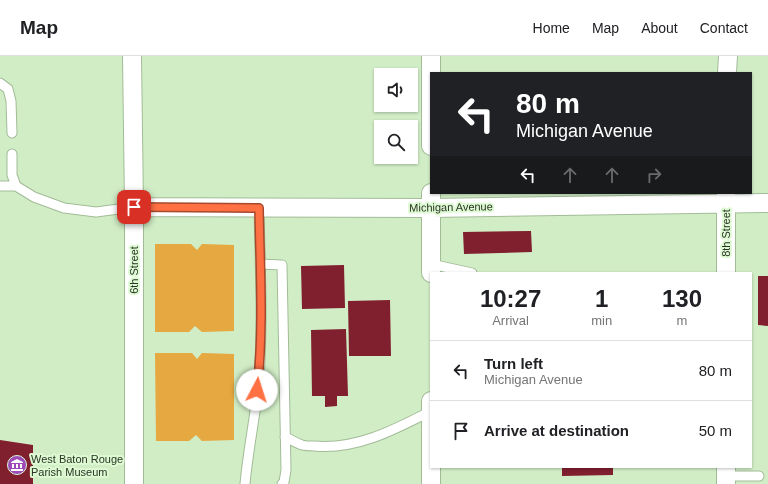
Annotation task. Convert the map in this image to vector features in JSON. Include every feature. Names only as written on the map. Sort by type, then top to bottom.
[{"type":"street","name":"6th Street","points":[[132,56],[134,207],[134,484]]},
{"type":"street","points":[[430,56],[430,72]]},
{"type":"street","points":[[727,72],[728,56]]},
{"type":"street","name":"Michigan Avenue","points":[[134,207],[259,208],[431,200],[629,202],[726,198],[768,203]]},
{"type":"street","name":"8th Street","points":[[726,198],[726,272]]},
{"type":"street","points":[[431,200],[431,268]]},
{"type":"street","points":[[431,468],[431,484]]},
{"type":"lane","points":[[0,83],[8,89],[11,101],[12,133]]},
{"type":"lane","points":[[12,154],[12,175],[16,186]]},
{"type":"lane","points":[[0,186],[16,186],[34,197],[64,208],[96,212],[134,207]]},
{"type":"lane","points":[[245,484],[259,378],[261,317],[259,208]]},
{"type":"lane","points":[[260,264],[282,265],[286,470],[284,482],[282,484]]},
{"type":"lane","points":[[431,268],[464,272]]},
{"type":"lane","points":[[285,437],[302,445],[323,447],[345,445],[367,440],[394,430],[430,412]]},
{"type":"lane","points":[[726,476],[759,476]]},
{"type":"shaded area","points":[[155,244],[191,244],[197,250],[202,244],[234,245],[234,331],[202,332],[195,326],[189,332],[155,332]]},
{"type":"shaded area","points":[[155,353],[192,353],[197,359],[202,353],[234,354],[234,440],[202,441],[196,435],[189,441],[156,441]]},
{"type":"building","points":[[531,231],[532,252],[464,254],[463,232]]},
{"type":"building","points":[[344,265],[345,308],[302,309],[301,266]]},
{"type":"building","points":[[758,276],[768,276],[768,326],[758,325]]},
{"type":"building","points":[[390,300],[391,356],[349,356],[348,301]]},
{"type":"building","points":[[346,329],[348,396],[337,396],[337,406],[325,407],[325,396],[312,396],[311,330]]},
{"type":"building","name":"West Baton Rouge Parish Museum","points":[[0,440],[33,445],[33,484],[0,484]]},
{"type":"building","points":[[562,468],[613,468],[613,475],[562,476]]},
{"type":"place","name":"West Baton Rouge Parish Museum","points":[[17,465]]},
{"type":"route","points":[[134,207],[259,208],[261,340],[257,390]]}]
